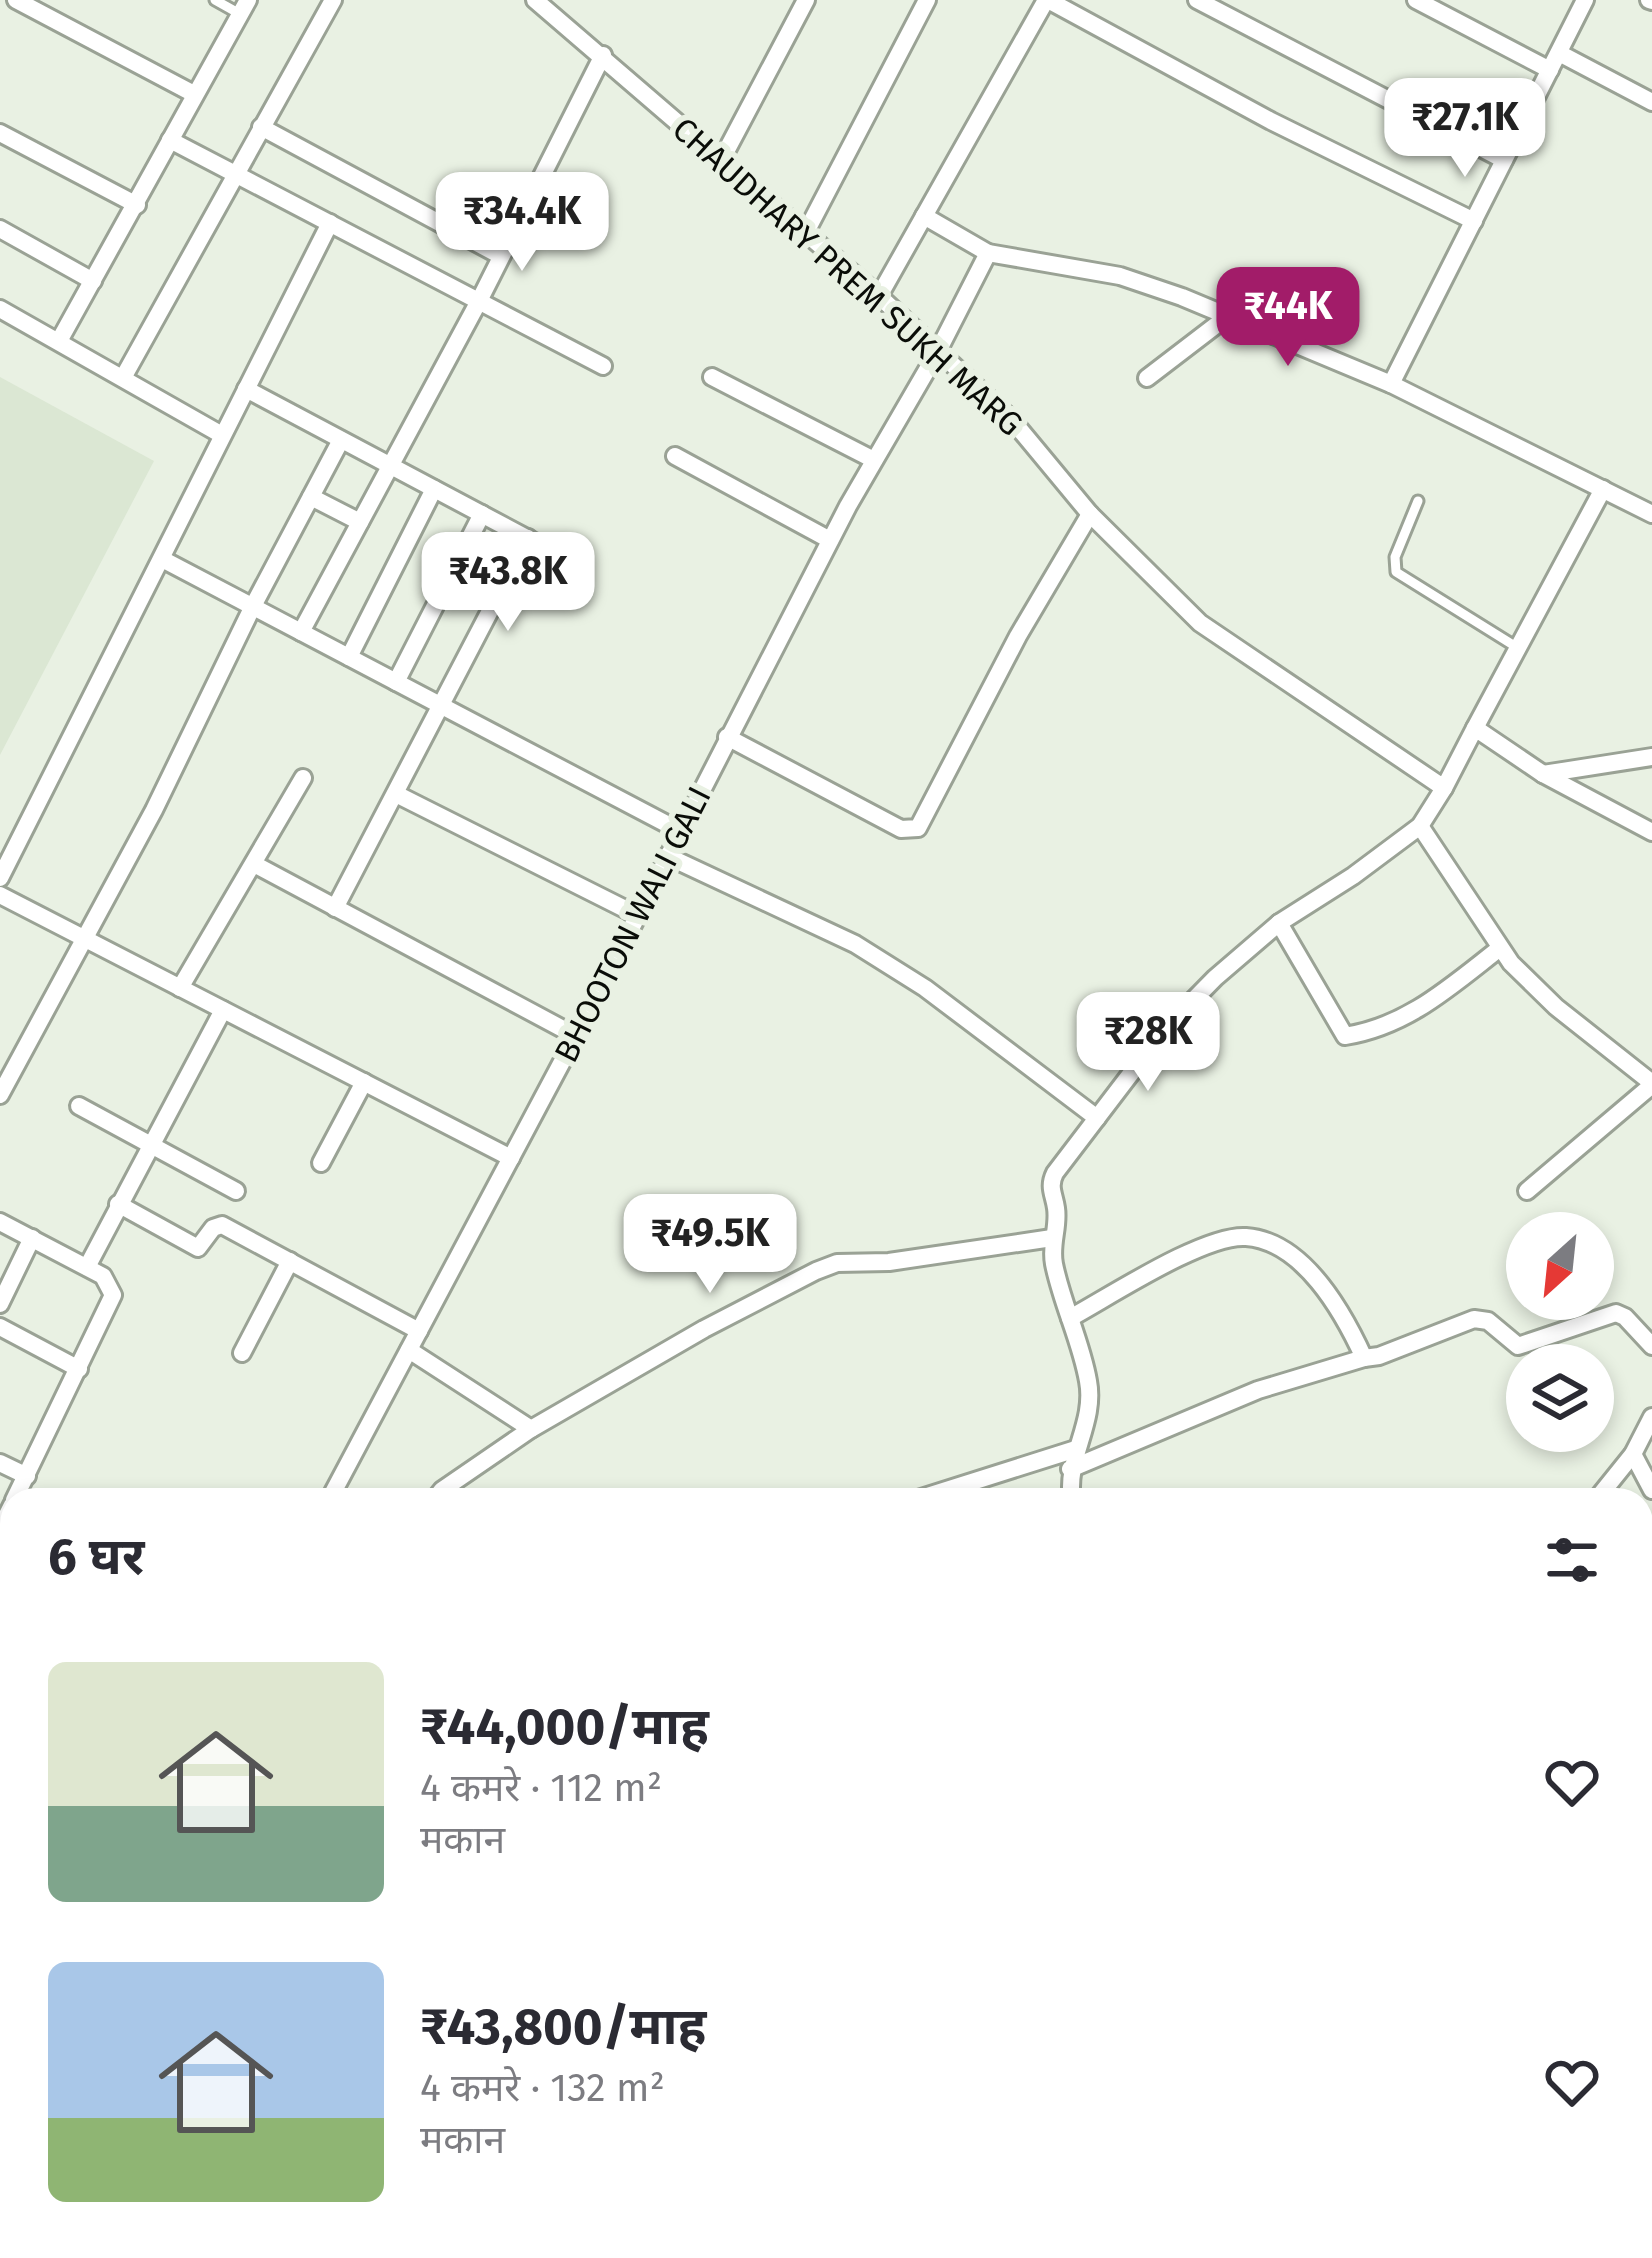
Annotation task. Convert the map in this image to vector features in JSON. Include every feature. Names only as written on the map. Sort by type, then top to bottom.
[{"type":"street","points":[[16,0],[194,94]]},
{"type":"street","points":[[124,376],[333,0]]},
{"type":"street","points":[[722,159],[806,0]]},
{"type":"street","points":[[806,232],[927,0]]},
{"type":"street","points":[[879,296],[1047,0],[1271,121],[1474,221]]},
{"type":"street","points":[[1197,0],[1504,160]]},
{"type":"street","points":[[1416,0],[1550,70]]},
{"type":"street","points":[[1391,384],[1585,0]]},
{"type":"street","name":"CHAUDHARY PREM SUKH MARG","points":[[543,2],[879,296],[1012,420],[1090,514],[1200,623],[1444,788]]},
{"type":"street","points":[[59,341],[244,7]]},
{"type":"street","points":[[1559,52],[1652,102]]},
{"type":"street","points":[[301,632],[479,301],[603,56]]},
{"type":"street","points":[[260,127],[501,256]]},
{"type":"street","points":[[0,134],[137,205]]},
{"type":"street","points":[[170,140],[603,366]]},
{"type":"street","points":[[924,216],[988,253],[1120,276],[1228,316],[1391,384],[1652,514]]},
{"type":"street","points":[[0,878],[330,223]]},
{"type":"street","points":[[0,229],[93,281]]},
{"type":"street","name":"BHOOTON WALI GALI","points":[[335,1488],[576,1036],[830,540],[988,253]]},
{"type":"street","points":[[0,309],[222,435]]},
{"type":"street","points":[[1147,378],[1228,316]]},
{"type":"street","points":[[712,376],[874,460]]},
{"type":"street","points":[[246,389],[570,561]]},
{"type":"street","points":[[0,1095],[154,810],[253,606],[341,440]]},
{"type":"street","points":[[675,456],[830,540]]},
{"type":"street","points":[[349,657],[434,488]]},
{"type":"street","points":[[1071,1488],[1070,1469],[1090,1407],[1089,1382],[1054,1267],[1056,1206],[1050,1183],[1164,1030],[1215,978],[1279,923],[1420,826],[1603,489]]},
{"type":"street","points":[[311,497],[360,522]]},
{"type":"street","points":[[396,682],[482,514]]},
{"type":"street","points":[[728,737],[901,829],[918,829],[1018,636],[1090,514]]},
{"type":"street","points":[[335,908],[528,538]]},
{"type":"street","points":[[162,560],[680,831]]},
{"type":"street","points":[[1474,728],[1543,774],[1652,832]]},
{"type":"street","points":[[1543,774],[1652,757]]},
{"type":"street","points":[[180,988],[303,778]]},
{"type":"street","points":[[396,794],[637,915]]},
{"type":"street","points":[[1420,826],[1500,948],[1556,1007],[1652,1084],[1526,1191]]},
{"type":"street","points":[[667,856],[855,944],[925,988],[1097,1118]]},
{"type":"street","points":[[254,864],[576,1036]]},
{"type":"street","points":[[0,895],[511,1158]]},
{"type":"street","points":[[1279,923],[1345,1036],[1395,1023],[1416,1012],[1500,948]]},
{"type":"street","points":[[87,1267],[223,1010]]},
{"type":"street","points":[[321,1163],[364,1082]]},
{"type":"street","points":[[79,1106],[236,1190]]},
{"type":"street","points":[[118,1204],[194,1246],[204,1244],[220,1224],[419,1331]]},
{"type":"street","points":[[0,1222],[103,1276],[112,1295],[21,1488]]},
{"type":"street","points":[[1070,1318],[1195,1251],[1245,1237],[1273,1244],[1321,1282],[1344,1314],[1364,1358]]},
{"type":"street","points":[[0,1304],[32,1238]]},
{"type":"street","points":[[445,1488],[531,1429],[704,1329],[836,1263],[910,1260],[1052,1238]]},
{"type":"street","points":[[242,1353],[290,1261]]},
{"type":"street","points":[[1070,1469],[1258,1390],[1379,1356],[1474,1319],[1488,1322],[1518,1346],[1616,1313],[1652,1346]]},
{"type":"street","points":[[0,1327],[79,1369]]},
{"type":"street","points":[[409,1350],[531,1429]]},
{"type":"street","points":[[1606,1488],[1633,1454],[1652,1417]]},
{"type":"street","points":[[953,1488],[1076,1449]]},
{"type":"street","points":[[1633,1454],[1651,1488]]},
{"type":"street","points":[[0,1463],[27,1476]]},
{"type":"lane","points":[[215,0],[244,7]]},
{"type":"lane","points":[[1418,501],[1396,557],[1396,572],[1517,648]]},
{"type":"shaded area","points":[[0,377],[154,461],[0,755]]}]
